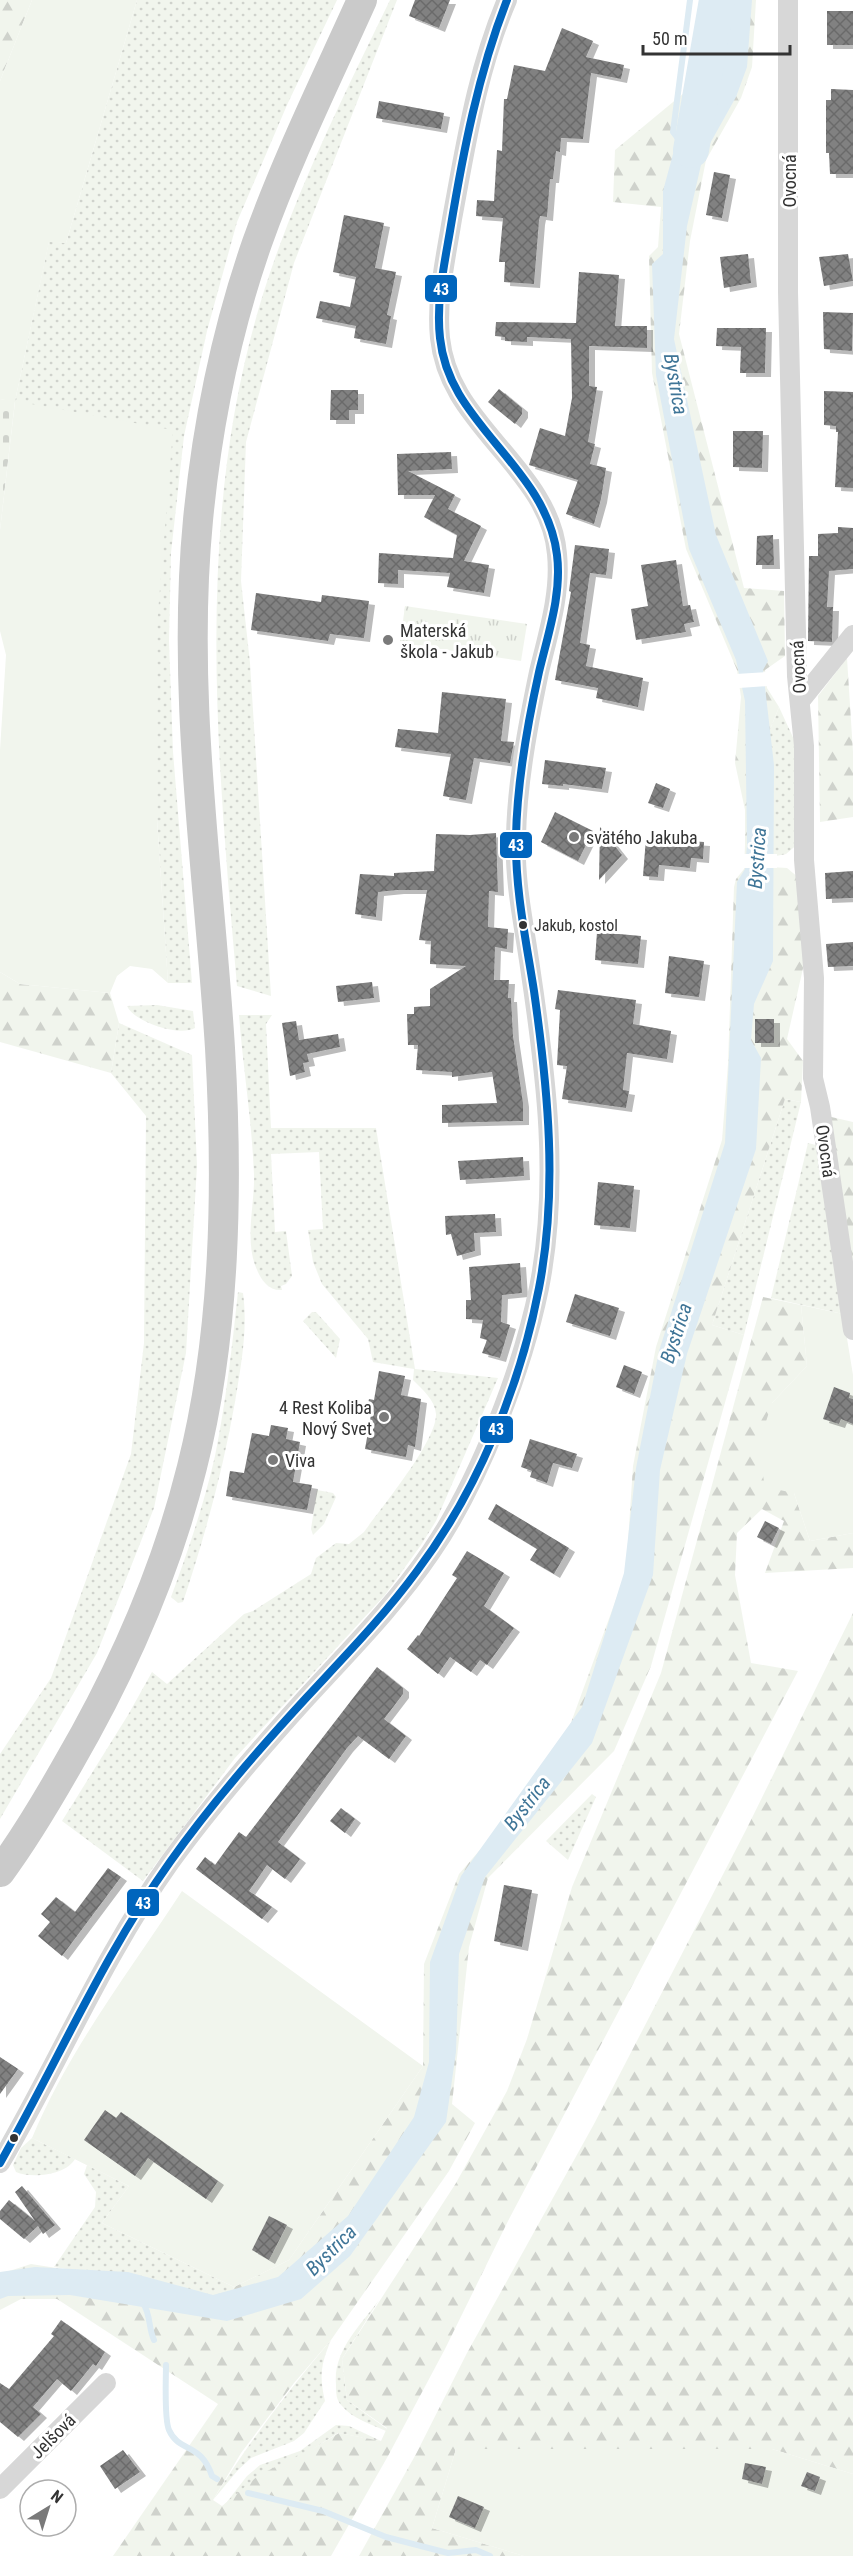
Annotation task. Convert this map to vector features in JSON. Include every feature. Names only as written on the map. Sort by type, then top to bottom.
[{"type":"main road","points":[[0,1872],[45,1804],[118,1672],[160,1571],[192,1468],[201,1424],[212,1354],[224,1214],[224,1145],[218,1028],[200,810],[193,674],[194,570],[205,457],[225,353],[256,247],[300,135],[362,0]]},
{"type":"street","points":[[0,2163],[128,1927],[168,1864],[222,1794],[277,1730],[392,1605],[434,1548],[477,1470],[512,1382],[531,1322],[547,1239],[549,1133],[545,1076],[516,876],[516,832],[534,699],[552,614],[558,558],[549,518],[538,497],[460,395],[442,354],[439,332],[440,303],[448,248],[481,70],[507,0]]},
{"type":"street","name":"Ovocná","points":[[788,0],[789,303],[797,676],[804,746],[804,860],[814,978],[813,1078],[820,1107],[853,1330]]},
{"type":"street","points":[[800,701],[853,634]]},
{"type":"street","name":"Jelšová","points":[[0,2489],[106,2383]]},
{"type":"green space","points":[[0,0],[32,0],[0,81]]},
{"type":"green space","points":[[32,0],[137,0],[66,243],[49,242],[15,401],[173,430],[157,625],[157,819],[168,983],[152,969],[130,966],[117,976],[110,993],[20,984],[0,972],[0,750],[6,655],[0,631],[0,530],[15,402],[0,399],[0,81]]},
{"type":"green space","points":[[137,0],[337,0],[287,105],[237,222],[207,331],[184,436],[171,553],[169,641],[173,752],[192,983],[168,983],[157,819],[157,625],[15,401],[49,241],[66,243]]},
{"type":"green space","points":[[390,0],[397,0],[294,263],[246,442],[241,581],[250,663],[271,996],[237,986],[223,811],[216,636],[219,549],[227,462],[242,376],[264,291],[277,253],[322,143]]},
{"type":"green space","points":[[706,0],[756,0],[752,67],[741,98],[706,160],[690,241],[679,334],[744,588],[784,591],[785,656],[765,670],[767,688],[779,707],[767,737],[770,867],[787,868],[799,878],[804,964],[787,1039],[803,1061],[801,1102],[785,1099],[712,1325],[744,1335],[651,1666],[614,1751],[488,1878],[469,1947],[452,2104],[475,2123],[449,2171],[331,2340],[294,2383],[241,2453],[213,2500],[222,2506],[259,2475],[339,2433],[381,2441],[387,2428],[347,2400],[342,2359],[456,2183],[507,2091],[527,2039],[572,1887],[661,1673],[763,1297],[801,1305],[807,1366],[772,1403],[794,1493],[810,1541],[853,1533],[853,1568],[765,1573],[784,1521],[762,1509],[737,1533],[735,1575],[751,1663],[798,1671],[508,2221],[445,2349],[331,2556],[113,2556],[218,2404],[57,2299],[21,2299],[0,2310],[0,2274],[31,2264],[145,2282],[224,2304],[234,2287],[289,2260],[423,2066],[424,1964],[459,1874],[557,1761],[626,1572],[633,1466],[656,1347],[722,1140],[728,1064],[734,887],[736,879],[744,869],[745,810],[735,763],[741,697],[737,670],[686,549],[652,373],[649,256],[658,247],[661,207],[613,202],[615,150],[690,88]]},
{"type":"green space","points":[[0,399],[15,401],[0,530]]},
{"type":"green space","points":[[405,606],[527,624],[521,661],[400,643]]},
{"type":"green space","points":[[847,658],[853,752],[853,817],[820,822],[818,696]]},
{"type":"green space","points":[[779,707],[797,746],[799,843],[786,854],[771,857],[767,737]]},
{"type":"green space","points":[[0,972],[20,984],[110,993],[119,1023],[111,1073],[0,1042]]},
{"type":"green space","points":[[157,1005],[193,1011],[195,1028],[179,1031],[158,1026],[138,1017],[127,1006]]},
{"type":"green space","points":[[239,1015],[272,1015],[266,1024],[271,1128],[376,1128],[415,1369],[498,1378],[436,1521],[421,1545],[385,1595],[235,1758],[143,1881],[62,1821],[152,1672],[167,1684],[244,1614],[253,1611],[311,1574],[316,1558],[336,1543],[349,1544],[364,1532],[418,1457],[434,1426],[436,1414],[431,1399],[413,1380],[414,1369],[373,1362],[368,1339],[322,1284],[313,1262],[308,1230],[323,1229],[319,1152],[271,1154],[275,1232],[286,1231],[292,1276],[286,1284],[281,1286],[282,1290],[277,1290],[268,1286],[259,1275],[251,1243],[254,1174]]},
{"type":"green space","points":[[119,1023],[192,1055],[197,1166],[186,1353],[154,1508],[97,1653],[0,1819],[0,1754],[51,1678],[131,1454],[144,1343],[146,1116],[111,1073]]},
{"type":"green space","points":[[785,1099],[801,1102],[744,1335],[712,1325]]},
{"type":"green space","points":[[827,1116],[853,1122],[853,1270]]},
{"type":"green space","points":[[808,1143],[816,1145],[843,1314],[771,1298]]},
{"type":"green space","points":[[238,1292],[243,1293],[244,1334],[230,1427],[199,1552],[183,1602],[178,1603],[171,1597],[206,1492],[215,1456],[226,1395]]},
{"type":"green space","points":[[801,1305],[843,1314],[853,1375],[853,1533],[810,1541],[794,1493],[765,1487],[758,1446],[772,1403],[807,1366]]},
{"type":"green space","points":[[312,1312],[316,1312],[340,1339],[336,1358],[303,1321]]},
{"type":"green space","points":[[317,1490],[333,1493],[336,1497],[324,1524],[313,1535],[311,1529]]},
{"type":"green space","points":[[853,1613],[853,2474],[772,2449],[456,2449],[432,2528],[524,2556],[359,2556],[416,2454],[467,2353],[594,2124],[747,1828]]},
{"type":"green space","points":[[592,1794],[596,1797],[568,1860],[546,1841]]},
{"type":"green space","points":[[182,1891],[423,2066],[289,2260],[234,2287],[102,2223],[129,2186],[32,2138],[47,2105],[82,2042]]},
{"type":"green space","points":[[32,2138],[75,2159],[64,2169],[48,2174],[31,2175],[16,2172],[13,2165],[21,2148]]},
{"type":"green space","points":[[87,2165],[129,2186],[102,2223],[234,2287],[225,2304],[145,2282],[54,2267],[95,2207],[96,2192],[84,2174]]},
{"type":"green space","points":[[379,2300],[342,2359],[347,2400],[387,2429],[386,2431],[346,2411],[339,2401],[336,2390],[336,2372],[343,2350]]},
{"type":"green space","points":[[331,2340],[322,2370],[325,2401],[304,2433],[294,2441],[251,2458],[213,2500],[269,2418]]},
{"type":"green space","points":[[336,2425],[349,2426],[381,2441],[338,2433],[223,2507],[247,2476],[260,2465],[300,2451]]},
{"type":"green space","points":[[456,2449],[772,2449],[853,2474],[853,2556],[524,2556],[432,2528]]},
{"type":"water","points":[[720,0],[752,0],[747,67],[736,97],[703,156],[687,226],[674,339],[716,535],[768,661],[763,670],[774,765],[773,961],[754,1004],[751,1040],[761,1058],[756,1149],[687,1354],[660,1470],[653,1575],[592,1743],[485,1877],[459,1954],[456,2052],[446,2122],[350,2256],[301,2299],[227,2321],[70,2295],[8,2296],[0,2299],[0,2272],[35,2267],[128,2272],[213,2295],[278,2277],[348,2216],[414,2117],[429,2062],[430,1962],[461,1876],[582,1707],[624,1573],[636,1468],[659,1351],[725,1143],[737,882],[745,869],[747,845],[745,701],[736,660],[689,549],[656,375],[652,264],[663,254],[663,191],[676,143],[706,91],[722,38]]},
{"type":"pier","points":[[766,672],[768,686],[739,688],[736,674]]},
{"type":"pier","points":[[743,854],[777,854],[777,868],[743,868]]},
{"type":"building","points":[[415,0],[450,0],[439,28],[409,16]]},
{"type":"building","points":[[827,11],[853,11],[853,45],[827,45]]},
{"type":"building","points":[[562,28],[593,41],[586,57],[624,65],[621,79],[591,73],[583,139],[561,138],[560,152],[556,151],[553,179],[550,179],[547,217],[540,216],[539,221],[534,284],[504,282],[505,262],[499,262],[503,218],[476,216],[477,200],[494,201],[497,150],[502,151],[504,99],[507,99],[514,65],[545,71]]},
{"type":"building","points":[[831,89],[853,90],[853,174],[830,174],[829,153],[826,153],[826,100],[831,100]]},
{"type":"building","points":[[379,101],[444,113],[441,129],[376,118]]},
{"type":"building","points":[[714,172],[730,175],[722,218],[706,215]]},
{"type":"building","points":[[344,215],[384,223],[375,268],[396,272],[387,315],[391,316],[386,344],[354,338],[356,326],[316,318],[320,301],[350,307],[356,277],[333,272]]},
{"type":"building","points":[[748,254],[751,283],[724,288],[720,257]]},
{"type":"building","points":[[848,254],[853,281],[824,286],[819,257]]},
{"type":"building","points":[[579,272],[619,275],[615,326],[647,326],[647,348],[589,346],[589,386],[597,387],[588,442],[595,444],[590,464],[606,468],[594,524],[566,514],[578,480],[529,465],[540,428],[565,436],[572,398],[571,339],[527,337],[527,342],[505,341],[505,337],[495,336],[496,322],[576,323]]},
{"type":"building","points":[[823,312],[853,313],[852,351],[824,349]]},
{"type":"building","points":[[717,328],[766,328],[765,373],[740,373],[741,347],[716,346]]},
{"type":"building","points":[[499,389],[522,408],[522,414],[515,424],[488,402]]},
{"type":"building","points":[[331,390],[358,390],[358,410],[349,410],[349,420],[330,420]]},
{"type":"building","points":[[824,391],[853,392],[853,488],[835,487],[838,432],[836,432],[836,426],[824,425]]},
{"type":"building","points":[[733,431],[763,431],[762,468],[733,467]]},
{"type":"building","points":[[451,452],[452,469],[408,471],[455,495],[448,509],[481,526],[464,561],[489,565],[484,593],[447,587],[450,573],[398,570],[398,584],[378,583],[379,553],[453,558],[457,535],[424,517],[435,495],[398,495],[397,454]]},
{"type":"building","points":[[838,527],[853,528],[853,569],[829,571],[827,607],[833,607],[832,642],[808,641],[809,556],[818,556],[818,534],[838,533]]},
{"type":"building","points":[[773,535],[774,565],[756,565],[757,536]]},
{"type":"building","points":[[575,545],[609,549],[606,575],[590,573],[580,643],[590,645],[586,666],[643,678],[638,707],[596,698],[598,688],[555,680],[571,592],[569,591]]},
{"type":"building","points":[[676,560],[683,606],[690,605],[694,622],[684,624],[686,632],[636,640],[631,609],[648,606],[641,565]]},
{"type":"building","points":[[256,593],[321,602],[322,595],[369,601],[364,638],[330,634],[328,641],[251,630]]},
{"type":"building","points":[[442,692],[506,699],[501,741],[514,742],[510,763],[474,758],[466,800],[443,796],[451,754],[395,747],[398,729],[438,733]]},
{"type":"building","points":[[545,760],[606,768],[602,789],[542,784]]},
{"type":"building","points":[[656,783],[670,789],[663,808],[648,803]]},
{"type":"building","name":"svätého Jakuba","points":[[555,812],[593,831],[578,861],[541,842]]},
{"type":"building","points":[[600,827],[622,855],[599,880]]},
{"type":"building","points":[[496,833],[498,892],[489,891],[488,927],[508,929],[507,949],[495,947],[494,980],[509,980],[508,998],[511,998],[523,1121],[442,1123],[442,1105],[497,1103],[492,1072],[452,1077],[452,1072],[416,1070],[418,1045],[408,1045],[407,1014],[414,1014],[414,1007],[430,1006],[430,989],[466,966],[430,964],[431,941],[419,940],[427,890],[378,892],[376,917],[355,914],[360,874],[394,876],[394,873],[434,871],[436,834]]},
{"type":"building","points":[[646,838],[704,842],[703,859],[691,858],[690,868],[659,865],[658,877],[643,876]]},
{"type":"building","points":[[853,871],[853,898],[826,899],[825,873]]},
{"type":"building","points":[[597,932],[641,936],[638,964],[595,960]]},
{"type":"building","points":[[853,942],[853,966],[828,967],[826,944]]},
{"type":"building","points":[[669,956],[704,961],[699,997],[665,993]]},
{"type":"building","points":[[372,982],[374,998],[338,1002],[336,986]]},
{"type":"building","points":[[558,990],[636,1000],[633,1024],[671,1031],[667,1059],[627,1053],[623,1090],[629,1091],[626,1108],[562,1099],[567,1066],[557,1065],[560,1010],[555,1009]]},
{"type":"building","points":[[755,1019],[774,1019],[774,1043],[755,1043]]},
{"type":"building","points":[[296,1021],[299,1040],[338,1034],[340,1047],[307,1054],[309,1062],[303,1063],[305,1072],[290,1076],[282,1023]]},
{"type":"building","points":[[523,1157],[524,1176],[460,1180],[458,1161]]},
{"type":"building","points":[[598,1182],[634,1186],[630,1228],[594,1225]]},
{"type":"building","points":[[495,1214],[496,1232],[474,1233],[475,1251],[457,1256],[451,1234],[446,1235],[445,1216]]},
{"type":"building","points":[[520,1263],[522,1293],[502,1295],[501,1322],[510,1325],[500,1358],[482,1353],[487,1340],[480,1338],[483,1320],[466,1319],[466,1300],[471,1300],[469,1267]]},
{"type":"building","points":[[575,1294],[619,1308],[610,1336],[566,1322]]},
{"type":"building","points":[[624,1365],[642,1372],[634,1394],[616,1387]]},
{"type":"building","name":"4 Rest Koliba Nový Svet","points":[[379,1371],[405,1376],[401,1395],[421,1399],[415,1447],[408,1445],[406,1457],[365,1449],[371,1415],[366,1414],[369,1399],[374,1400]]},
{"type":"building","points":[[834,1387],[850,1393],[849,1398],[853,1399],[853,1424],[841,1419],[839,1424],[823,1419]]},
{"type":"building","points":[[271,1425],[288,1428],[286,1439],[300,1442],[293,1482],[312,1485],[307,1510],[226,1496],[230,1471],[244,1473],[252,1433],[269,1436]]},
{"type":"building","points":[[530,1439],[577,1454],[572,1468],[553,1463],[547,1483],[530,1477],[532,1471],[521,1467]]},
{"type":"building","points":[[496,1504],[569,1548],[554,1574],[530,1560],[537,1549],[488,1519]]},
{"type":"building","points":[[765,1521],[779,1528],[771,1544],[757,1537]]},
{"type":"building","points":[[467,1551],[504,1573],[484,1606],[514,1628],[487,1665],[480,1660],[471,1672],[450,1657],[438,1674],[407,1649],[419,1636],[457,1578],[452,1575]]},
{"type":"building","points":[[377,1667],[403,1688],[403,1694],[384,1719],[406,1736],[389,1759],[358,1736],[347,1748],[278,1842],[300,1859],[285,1879],[267,1865],[249,1891],[272,1907],[262,1919],[196,1869],[205,1857],[215,1865],[239,1832],[246,1837]]},
{"type":"building","points":[[341,1808],[355,1819],[345,1833],[330,1821]]},
{"type":"building","points":[[108,1868],[121,1877],[62,1956],[38,1936],[50,1922],[41,1914],[56,1897],[75,1912]]},
{"type":"building","points":[[504,1885],[532,1890],[522,1947],[494,1941]]},
{"type":"building","points":[[0,2057],[18,2069],[0,2094]]},
{"type":"building","points":[[105,2110],[116,2118],[121,2112],[218,2181],[206,2199],[148,2158],[135,2176],[84,2140]]},
{"type":"building","points":[[22,2186],[55,2225],[43,2234],[38,2226],[24,2239],[0,2219],[0,2211],[9,2200],[35,2221],[15,2192]]},
{"type":"building","points":[[269,2216],[287,2225],[269,2260],[252,2250]]},
{"type":"building","points":[[61,2320],[105,2352],[96,2366],[93,2364],[71,2391],[57,2379],[33,2407],[41,2414],[18,2437],[0,2422],[0,2383],[9,2389],[54,2336],[51,2334]]},
{"type":"building","points":[[123,2450],[140,2472],[115,2489],[100,2466]]},
{"type":"building","points":[[745,2463],[766,2467],[762,2484],[742,2479]]},
{"type":"building","points":[[807,2472],[820,2477],[815,2491],[801,2486]]},
{"type":"building","points":[[458,2496],[484,2507],[475,2528],[449,2517]]},
{"type":"waterway","points":[[683,145],[673,132],[690,0]]},
{"type":"waterway","name":"Bystrica","points":[[691,150],[717,0]]},
{"type":"waterway","points":[[143,2303],[154,2340]]},
{"type":"waterway","points":[[166,2365],[166,2408],[169,2430],[178,2442],[202,2458],[212,2476],[217,2479]]},
{"type":"waterway","points":[[248,2493],[323,2511],[386,2537],[448,2553],[476,2550],[490,2556]]},
{"type":"transit line","name":"43","points":[[0,2163],[102,1972],[170,1862],[253,1757],[391,1604],[439,1540],[459,1507],[494,1436],[508,1400],[531,1325],[545,1251],[549,1140],[539,1028],[519,895],[516,837],[518,796],[527,733],[556,599],[557,555],[552,531],[531,489],[472,414],[455,387],[444,360],[439,325],[443,271],[466,143],[488,56],[507,0]]},
{"type":"place","name":"Materská škola - Jakub","points":[[388,640]]},
{"type":"place","name":"svätého Jakuba","points":[[574,837]]},
{"type":"place","name":"Jakub, kostol","points":[[523,925]]},
{"type":"place","name":"4 Rest Koliba Nový Svet","points":[[384,1417]]},
{"type":"place","name":"Viva","points":[[273,1460]]}]
